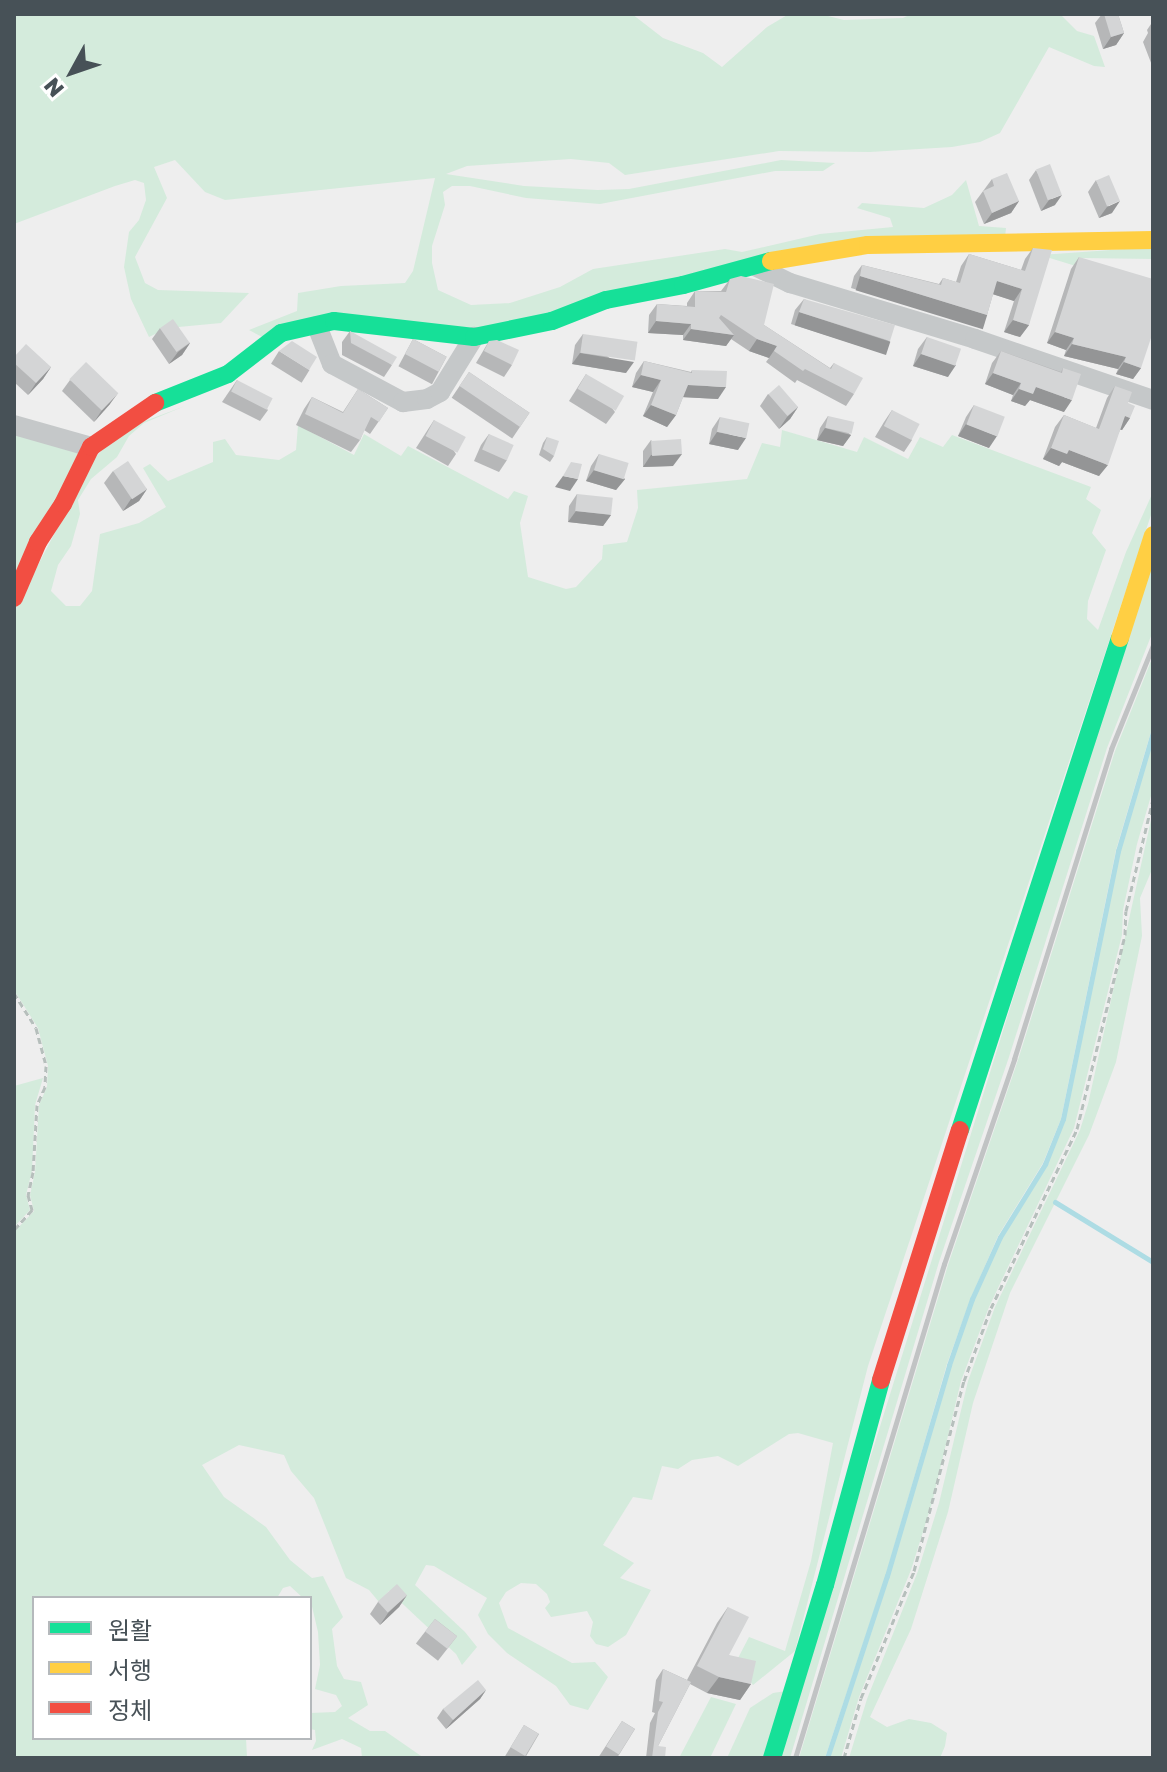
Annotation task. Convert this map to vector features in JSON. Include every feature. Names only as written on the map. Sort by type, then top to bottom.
[{"type":"street","points":[[14,598],[38,542],[63,504],[91,447],[157,402],[228,374],[281,333],[345,322],[474,337],[552,321],[606,300],[819,251],[868,245],[1153,240]]},
{"type":"street","points":[[757,267],[790,283],[975,339],[1153,400]]},
{"type":"street","points":[[317,326],[327,360],[403,402],[427,399],[440,392],[474,337]]},
{"type":"street","points":[[14,425],[91,447]]},
{"type":"street","points":[[772,1758],[825,1585],[887,1356],[1153,535]]},
{"type":"path","points":[[844,1758],[861,1698],[914,1571],[969,1367],[1010,1266],[1077,1129],[1121,950],[1129,897],[1153,799]]},
{"type":"path","points":[[14,993],[36,1028],[46,1066],[45,1087],[37,1105],[33,1172],[28,1195],[32,1210],[14,1230]]},
{"type":"green space","points":[[14,14],[632,14],[663,38],[703,53],[722,67],[767,27],[789,14],[820,14],[844,20],[903,18],[911,14],[1060,14],[1077,31],[1094,36],[1105,67],[1094,66],[1049,47],[1000,133],[980,142],[952,147],[870,152],[779,151],[625,175],[609,163],[571,159],[467,166],[446,174],[524,186],[598,190],[629,189],[781,160],[835,163],[823,171],[775,171],[600,204],[526,198],[470,186],[452,186],[443,192],[445,205],[432,246],[432,263],[438,290],[471,305],[510,303],[560,287],[593,269],[725,249],[742,252],[820,234],[893,227],[890,218],[857,208],[862,203],[924,208],[952,195],[966,180],[979,226],[1006,228],[1005,237],[898,243],[496,330],[382,321],[266,339],[249,330],[297,311],[298,293],[341,286],[405,283],[413,271],[435,178],[225,200],[205,192],[175,160],[154,167],[167,198],[135,257],[145,283],[158,290],[249,293],[221,323],[168,328],[149,337],[131,299],[124,267],[129,232],[139,220],[146,200],[144,183],[135,180],[115,186],[14,224]]},
{"type":"green space","points":[[1153,247],[1153,259],[1081,258],[1079,267],[1040,255]]},
{"type":"green space","points":[[185,406],[144,423],[129,436],[117,457],[91,479],[78,500],[80,514],[71,546],[58,565],[51,591],[66,606],[80,606],[92,591],[100,534],[139,523],[166,507],[143,468],[150,464],[168,481],[213,462],[213,442],[225,439],[236,455],[279,460],[296,450],[298,425],[354,455],[364,434],[401,456],[408,446],[508,499],[514,491],[528,496],[520,523],[528,577],[566,589],[576,587],[602,559],[603,545],[627,542],[638,508],[637,490],[747,479],[762,443],[780,447],[782,430],[857,452],[864,437],[908,459],[920,437],[943,447],[952,435],[1091,487],[1086,499],[1101,510],[1092,533],[1106,550],[1088,601],[1087,619],[1098,630],[1126,552],[1153,492],[1153,509],[868,1366],[795,1651],[753,1685],[736,1662],[749,1637],[785,1651],[811,1561],[833,1443],[798,1433],[789,1434],[738,1466],[718,1456],[692,1460],[678,1469],[662,1466],[652,1500],[633,1497],[603,1545],[634,1563],[620,1578],[651,1590],[626,1635],[608,1647],[596,1644],[590,1636],[593,1622],[587,1611],[551,1617],[545,1608],[550,1602],[547,1594],[536,1584],[521,1583],[506,1592],[499,1603],[508,1628],[572,1663],[595,1662],[608,1677],[588,1710],[570,1705],[556,1686],[507,1653],[488,1634],[478,1615],[487,1598],[434,1566],[426,1565],[415,1585],[477,1647],[462,1665],[456,1654],[389,1591],[379,1602],[369,1590],[346,1578],[314,1498],[291,1471],[284,1455],[239,1445],[202,1465],[224,1497],[266,1527],[290,1560],[312,1578],[323,1576],[343,1617],[332,1629],[337,1666],[344,1679],[361,1682],[368,1705],[348,1718],[370,1731],[385,1731],[424,1758],[362,1758],[361,1748],[342,1739],[312,1750],[316,1741],[312,1713],[335,1712],[342,1706],[336,1695],[315,1689],[320,1665],[312,1596],[301,1596],[290,1586],[283,1588],[278,1596],[32,1596],[32,1740],[246,1740],[247,1758],[14,1758],[14,1232],[34,1211],[30,1195],[35,1172],[39,1105],[47,1087],[48,1066],[38,1028],[14,990],[14,611],[93,460],[121,430]]},
{"type":"green space","points":[[14,433],[83,454],[14,587]]},
{"type":"green space","points":[[1153,548],[1153,631],[1107,748],[1009,1057],[939,1262],[790,1758],[777,1758]]},
{"type":"green space","points":[[1153,656],[1153,725],[1116,850],[1061,1119],[1043,1163],[998,1236],[971,1298],[947,1364],[886,1575],[825,1758],[799,1758],[948,1265],[1018,1060],[1115,751]]},
{"type":"green space","points":[[1153,737],[1153,789],[1137,844],[1123,910],[1122,935],[1074,1128],[989,1307],[961,1381],[932,1503],[911,1570],[859,1697],[841,1758],[829,1758],[889,1576],[950,1365],[974,1300],[1001,1238],[1047,1164],[1065,1120],[1120,851]]},
{"type":"green space","points":[[1153,811],[1153,867],[1140,898],[1142,936],[1116,1062],[1089,1135],[1010,1293],[973,1403],[948,1512],[911,1629],[870,1717],[887,1727],[909,1719],[931,1723],[947,1733],[945,1746],[940,1758],[849,1758],[867,1699],[918,1571],[939,1503],[968,1381],[995,1307],[1080,1130]]},
{"type":"green space","points":[[43,1078],[35,1105],[32,1171],[26,1195],[30,1210],[14,1227],[14,1086]]},
{"type":"green space","points":[[786,1691],[764,1758],[727,1758],[750,1708],[773,1693]]},
{"type":"green space","points":[[711,1697],[736,1704],[710,1758],[679,1758]]},
{"type":"building","points":[[1104,14],[1118,14],[1124,33],[1111,37]]},
{"type":"building","points":[[1050,164],[1062,195],[1048,200],[1036,169]]},
{"type":"building","points":[[1007,173],[1019,201],[992,213],[983,191],[994,186],[992,179]]},
{"type":"building","points":[[1109,175],[1120,201],[1107,206],[1096,180]]},
{"type":"building","points":[[1033,248],[1052,250],[1029,325],[1013,320],[1022,289],[997,281],[987,315],[860,276],[862,265],[941,285],[943,278],[960,283],[969,254],[1025,271]]},
{"type":"building","points":[[1079,257],[1153,279],[1153,332],[1141,368],[1124,362],[1126,357],[1072,344],[1074,338],[1055,332]]},
{"type":"building","points":[[741,276],[774,284],[764,325],[831,369],[834,363],[863,378],[854,394],[805,369],[803,371],[774,351],[777,346],[757,339],[721,315],[719,318],[734,335],[691,329],[691,324],[656,321],[657,304],[695,307],[695,291],[726,292],[730,279]]},
{"type":"building","points":[[804,299],[895,325],[890,341],[799,312]]},
{"type":"building","points":[[173,319],[190,343],[177,352],[160,328]]},
{"type":"building","points":[[350,331],[397,357],[392,365],[351,343]]},
{"type":"building","points":[[583,334],[637,342],[635,360],[580,353]]},
{"type":"building","points":[[927,337],[961,349],[955,366],[921,354]]},
{"type":"building","points":[[413,339],[447,357],[439,372],[405,354]]},
{"type":"building","points":[[497,340],[519,350],[512,365],[484,351],[489,341]]},
{"type":"building","points":[[292,341],[317,357],[309,370],[279,351]]},
{"type":"building","points":[[26,344],[51,367],[36,383],[14,363],[14,357]]},
{"type":"building","points":[[1001,351],[1062,373],[1063,368],[1081,374],[1072,400],[1036,387],[1033,394],[1019,389],[1021,383],[993,373]]},
{"type":"building","points":[[644,361],[692,373],[692,370],[727,371],[726,387],[688,385],[676,415],[651,405],[661,380],[641,375]]},
{"type":"building","points":[[86,362],[118,393],[102,411],[69,379]]},
{"type":"building","points":[[469,372],[530,413],[520,427],[459,386]]},
{"type":"building","points":[[586,374],[624,396],[616,411],[578,389]]},
{"type":"building","points":[[237,380],[273,398],[267,410],[231,392]]},
{"type":"building","points":[[779,385],[798,407],[787,416],[768,394]]},
{"type":"building","points":[[1115,386],[1132,392],[1128,403],[1135,406],[1130,418],[1125,416],[1108,465],[1069,450],[1067,454],[1051,448],[1064,415],[1099,429]]},
{"type":"building","points":[[358,389],[388,408],[379,422],[371,417],[360,440],[305,414],[312,397],[343,413]]},
{"type":"building","points":[[974,405],[1005,417],[997,436],[966,425]]},
{"type":"building","points":[[892,410],[920,424],[911,440],[884,426]]},
{"type":"building","points":[[828,416],[854,422],[852,434],[825,428]]},
{"type":"building","points":[[720,417],[749,423],[746,438],[717,432]]},
{"type":"building","points":[[434,420],[466,437],[457,453],[426,436]]},
{"type":"building","points":[[489,434],[514,445],[507,461],[482,450]]},
{"type":"building","points":[[547,437],[559,441],[554,456],[543,449]]},
{"type":"building","points":[[681,439],[682,454],[652,456],[651,441]]},
{"type":"building","points":[[599,454],[629,463],[624,479],[594,470]]},
{"type":"building","points":[[128,461],[147,489],[132,499],[113,471]]},
{"type":"building","points":[[571,462],[582,464],[578,479],[563,476]]},
{"type":"building","points":[[577,494],[613,498],[611,515],[575,511]]},
{"type":"building","points":[[397,1584],[407,1595],[388,1613],[378,1601]]},
{"type":"building","points":[[728,1607],[749,1617],[729,1655],[756,1661],[751,1684],[719,1677],[697,1666]]},
{"type":"building","points":[[435,1619],[457,1636],[447,1649],[425,1632]]},
{"type":"building","points":[[663,1669],[691,1682],[658,1746],[666,1747],[665,1758],[652,1758],[658,1712],[663,1702],[659,1701]]},
{"type":"building","points":[[478,1680],[486,1690],[453,1720],[443,1709]]},
{"type":"building","points":[[622,1721],[635,1729],[619,1754],[606,1746]]},
{"type":"building","points":[[524,1725],[539,1734],[525,1756],[511,1747]]},
{"type":"waterway","points":[[827,1758],[972,1299],[1000,1237],[1045,1164],[1063,1119],[1118,851],[1153,732]]},
{"type":"waterway","points":[[1055,1202],[1153,1262]]},
{"type":"railway","points":[[795,1758],[944,1264],[1014,1059],[1111,749],[1153,645]]},
{"type":"traffic: fast","points":[[155,403],[228,374],[281,333],[334,321],[474,337],[552,321],[606,300],[683,285],[771,261]]},
{"type":"traffic: fast","points":[[960,1130],[1120,638]]},
{"type":"traffic: fast","points":[[772,1758],[825,1585],[881,1380]]},
{"type":"traffic: slow","points":[[771,261],[868,245],[1153,240]]},
{"type":"traffic: slow","points":[[1120,638],[1153,535]]},
{"type":"traffic: jam","points":[[14,598],[38,542],[63,504],[91,447],[155,403]]},
{"type":"traffic: jam","points":[[881,1380],[960,1130]]}]
